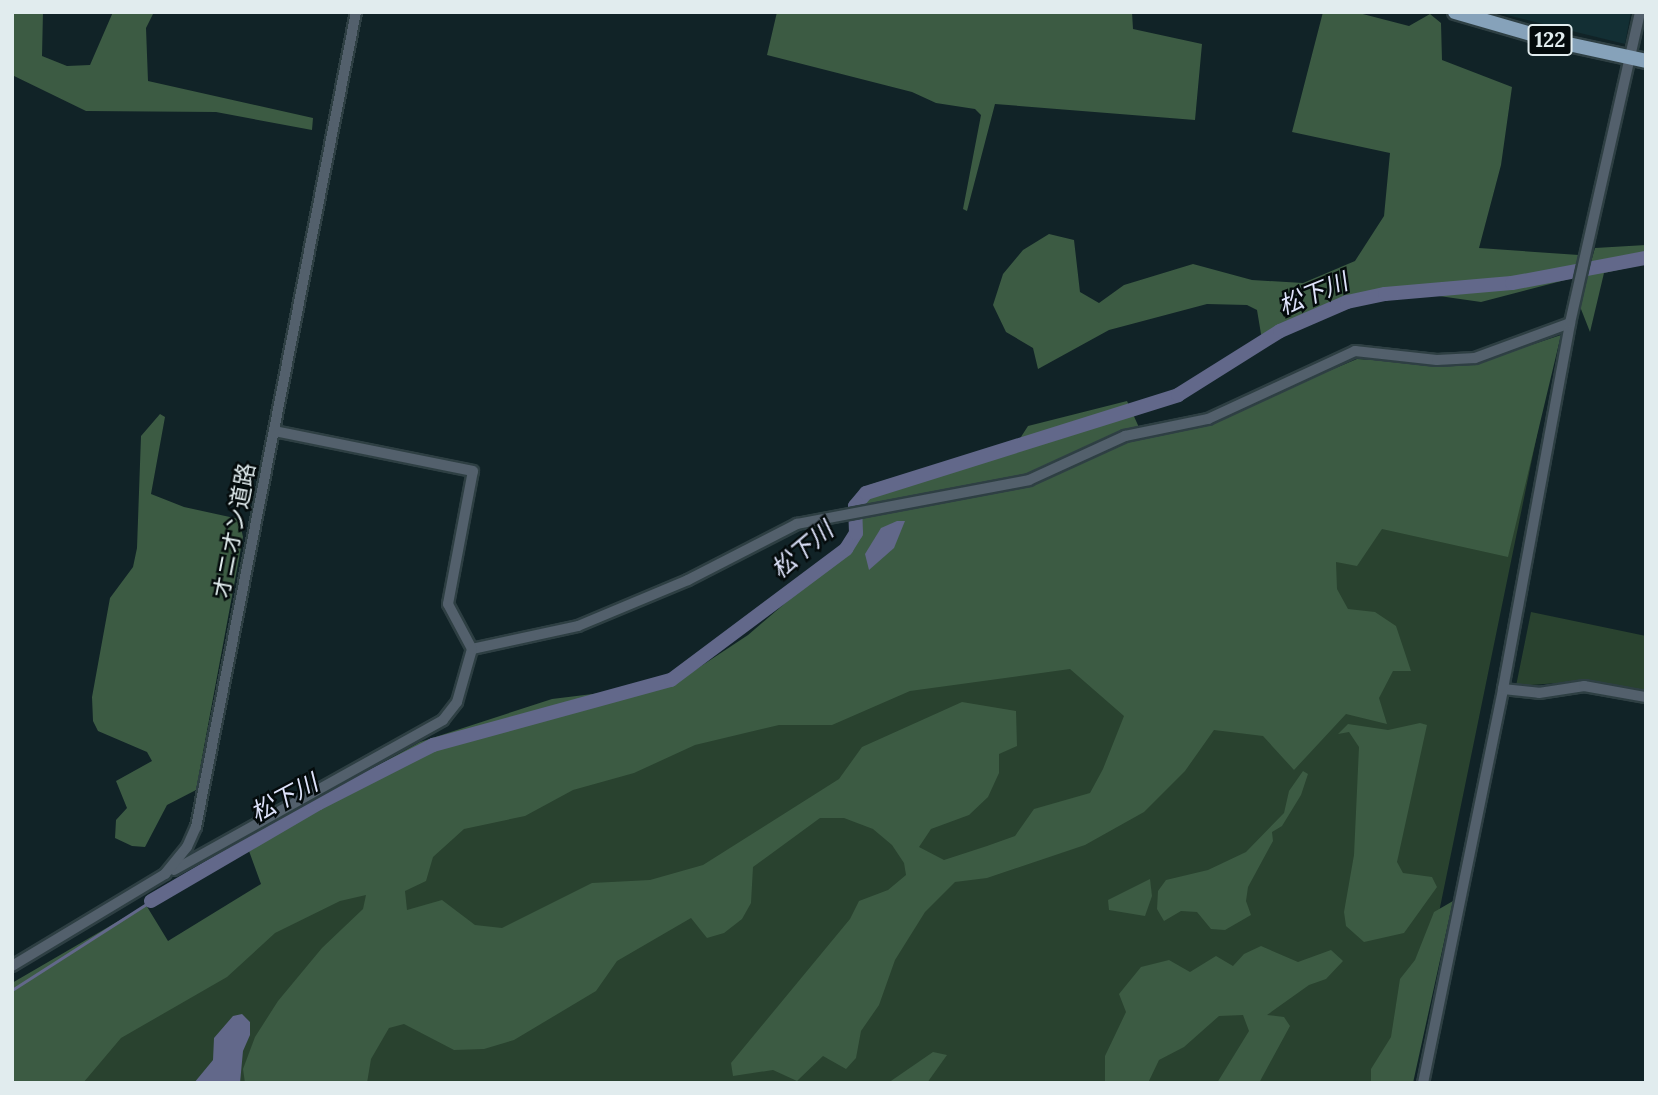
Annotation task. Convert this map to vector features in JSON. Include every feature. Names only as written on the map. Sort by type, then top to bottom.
[{"type":"main road","name":"122","points":[[1455,12],[1638,60]]},
{"type":"street","name":"オニオン道路","points":[[12,966],[165,874],[187,847],[196,827],[356,12]]},
{"type":"street","points":[[1423,1083],[1503,689],[1570,323],[1638,60],[1640,12]]},
{"type":"street","points":[[472,649],[578,626],[688,580],[797,524],[1029,480],[1125,436],[1208,419],[1355,351],[1437,360],[1475,358],[1570,323]]},
{"type":"street","points":[[165,874],[443,720],[457,702],[472,649],[448,604],[473,471],[275,431]]},
{"type":"street","points":[[1503,689],[1539,693],[1584,686],[1646,697]]},
{"type":"shaded area","points":[[1495,12],[1631,12],[1625,44]]},
{"type":"green space","points":[[12,12],[43,12],[42,56],[67,66],[90,65],[113,12],[154,12],[146,28],[148,81],[313,118],[312,130],[216,112],[86,111],[12,75]]},
{"type":"green space","points":[[777,12],[1132,12],[1133,29],[1202,44],[1195,120],[995,104],[967,211],[963,209],[981,115],[975,109],[936,103],[912,92],[767,55]]},
{"type":"green space","points":[[1323,12],[1355,12],[1409,26],[1430,14],[1441,23],[1442,60],[1512,87],[1501,165],[1479,248],[1579,255],[1573,278],[1481,302],[1425,294],[1367,296],[1262,340],[1257,310],[1247,305],[1207,304],[1109,330],[1038,369],[1033,348],[1006,332],[993,305],[1003,274],[1023,250],[1049,234],[1074,240],[1080,292],[1099,303],[1124,285],[1193,264],[1252,280],[1303,283],[1355,261],[1384,216],[1390,153],[1292,132]]},
{"type":"green space","points":[[1646,245],[1646,264],[1604,273],[1590,332],[1579,304],[1595,248]]},
{"type":"green space","points":[[1561,335],[1508,557],[1382,529],[1357,566],[1336,562],[1337,589],[1348,609],[1375,612],[1396,626],[1411,671],[1393,671],[1379,698],[1387,724],[1346,714],[1294,770],[1263,736],[1214,730],[1185,771],[1144,812],[1085,845],[987,878],[955,882],[925,912],[895,960],[879,1005],[861,1031],[856,1058],[846,1069],[823,1056],[797,1081],[773,1070],[733,1076],[731,1063],[850,919],[859,901],[888,890],[906,875],[904,863],[892,845],[873,829],[844,818],[820,818],[753,867],[751,903],[742,919],[724,933],[707,938],[691,918],[617,961],[596,991],[514,1040],[484,1049],[454,1050],[404,1024],[389,1028],[371,1059],[367,1083],[245,1083],[243,1069],[255,1037],[278,1001],[322,948],[363,909],[366,895],[340,901],[275,933],[227,977],[121,1038],[83,1083],[12,1083],[12,983],[146,905],[168,941],[261,884],[245,840],[420,742],[552,699],[674,684],[748,635],[860,539],[852,500],[869,485],[1019,440],[1028,426],[1127,401],[1142,434],[1231,412],[1357,359],[1441,364],[1482,361]],"holes":[[[1070,669],[1124,716],[1103,769],[1090,793],[1034,809],[1015,836],[944,860],[919,847],[931,829],[969,815],[988,797],[999,773],[999,754],[1017,746],[1016,711],[962,702],[862,747],[839,779],[703,865],[650,880],[592,883],[502,928],[475,925],[442,900],[407,910],[405,891],[426,881],[433,857],[464,829],[525,816],[573,790],[634,773],[695,745],[779,725],[832,725],[910,691]]]},
{"type":"green space","points":[[1555,347],[1404,1083],[20,1083],[380,838],[1317,540]]},
{"type":"green space","points":[[160,414],[165,417],[151,494],[184,507],[239,519],[243,537],[196,790],[167,805],[145,847],[132,846],[115,838],[116,820],[127,808],[116,781],[152,761],[147,752],[98,731],[93,721],[92,697],[110,598],[133,567],[137,548],[141,436]]},
{"type":"green space","points":[[1531,612],[1646,636],[1646,694],[1572,682],[1516,686]]},
{"type":"green space","points":[[1420,723],[1427,725],[1397,862],[1403,873],[1432,877],[1437,887],[1404,933],[1364,942],[1346,926],[1344,912],[1354,855],[1359,747],[1349,732],[1338,734],[1348,724],[1388,730]]},
{"type":"green space","points":[[1303,771],[1308,774],[1301,795],[1282,826],[1272,832],[1273,841],[1248,887],[1246,901],[1251,915],[1225,930],[1211,929],[1197,912],[1181,911],[1164,921],[1157,909],[1158,891],[1166,880],[1208,870],[1246,852],[1284,813],[1289,791]]},
{"type":"green space","points":[[1150,879],[1152,896],[1145,916],[1109,910],[1108,900]]},
{"type":"green space","points":[[1453,901],[1413,1083],[1371,1083],[1371,1069],[1391,1037],[1400,979],[1415,960],[1434,912]]},
{"type":"green space","points":[[1261,946],[1298,962],[1331,950],[1343,961],[1326,979],[1309,985],[1267,1015],[1284,1017],[1290,1026],[1259,1083],[1217,1083],[1249,1031],[1243,1015],[1219,1016],[1184,1047],[1159,1060],[1148,1083],[1105,1083],[1105,1056],[1126,1012],[1119,994],[1141,967],[1169,960],[1190,972],[1216,956],[1233,966],[1244,954]]},
{"type":"green space","points":[[933,1052],[947,1055],[927,1083],[888,1083]]},
{"type":"water","points":[[897,521],[905,521],[894,548],[869,570],[865,554],[881,528]]},
{"type":"water","points":[[242,1014],[250,1022],[250,1035],[243,1051],[240,1083],[194,1083],[213,1060],[214,1038],[233,1016]]},
{"type":"waterway","name":"松下川","points":[[151,901],[319,803],[433,745],[671,680],[846,549],[856,533],[855,506],[866,493],[1178,395],[1280,331],[1347,302],[1385,294],[1512,283],[1646,258]]},
{"type":"waterway","name":"松下川","points":[[12,990],[151,901]]}]
